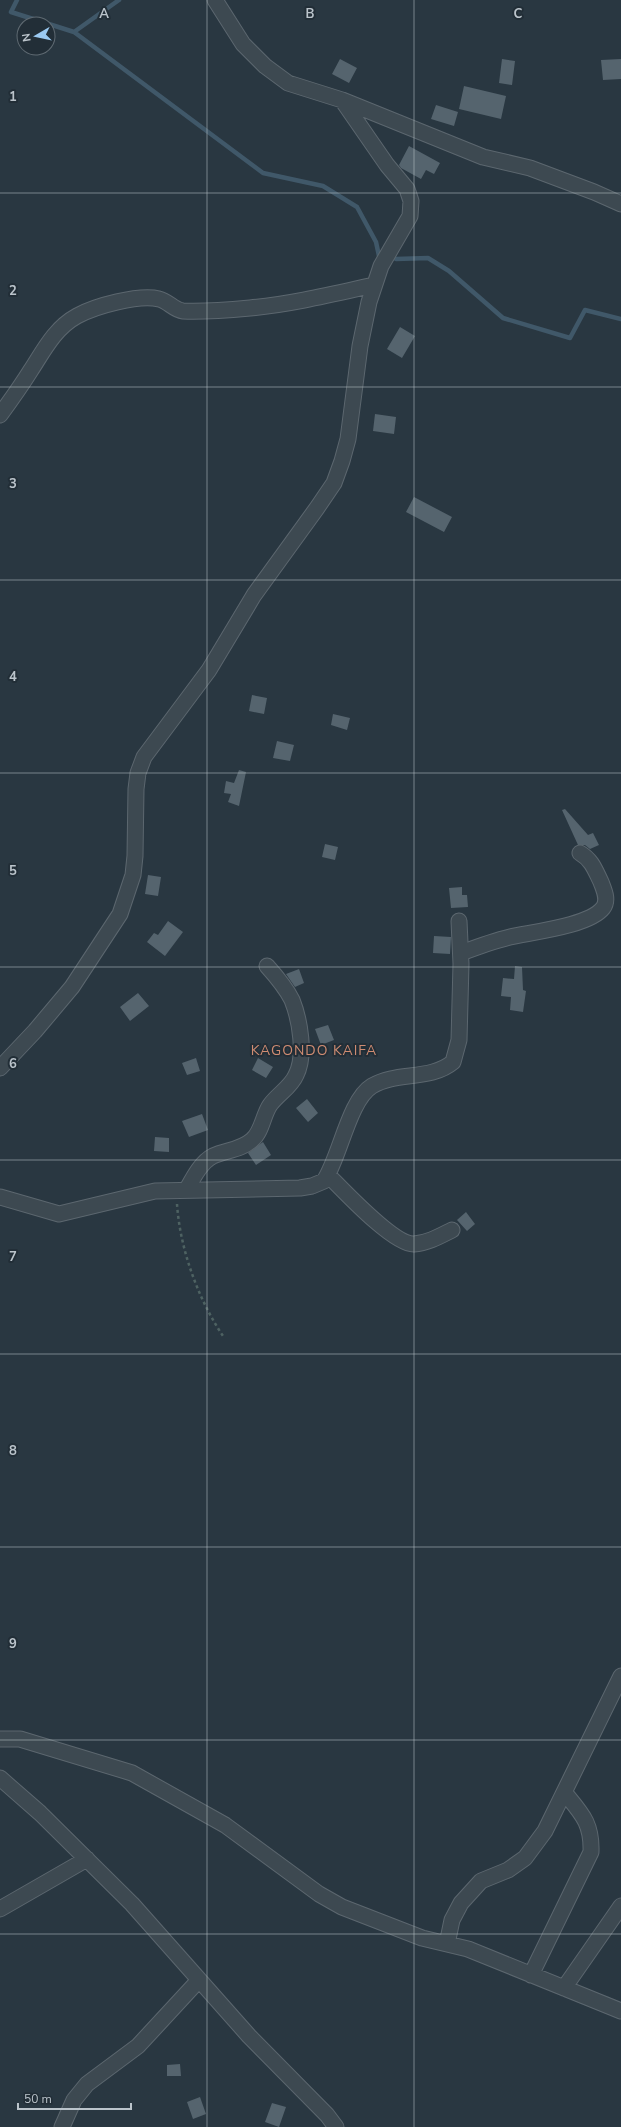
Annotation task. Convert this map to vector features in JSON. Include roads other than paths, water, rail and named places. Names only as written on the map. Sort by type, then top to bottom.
[{"type":"street","points":[[215,0],[243,44],[265,66],[288,83],[342,100],[483,156],[530,168],[594,192],[621,204]]},
{"type":"street","points":[[0,1068],[72,987],[120,914],[131,881],[135,856],[136,789],[138,773],[144,758],[209,670],[254,595],[334,483],[348,439],[360,346],[369,302],[381,266],[410,216],[410,196],[342,100]]},
{"type":"street","points":[[0,415],[45,347],[60,329],[77,316],[94,309],[126,300],[146,298],[164,300],[170,306],[182,311],[250,308],[314,298],[374,285]]},
{"type":"street","points":[[461,953],[511,937],[551,930],[588,919],[598,913],[603,907],[605,893],[594,866],[588,858],[580,853]]},
{"type":"street","points":[[0,1197],[59,1214],[149,1192],[182,1189],[300,1188],[312,1186],[324,1181],[328,1176],[352,1115],[364,1094],[372,1086],[382,1082],[439,1071],[453,1062],[459,1040],[461,953],[458,921]]},
{"type":"street","points":[[182,1189],[212,1157],[241,1147],[254,1139],[268,1108],[276,1096],[290,1084],[296,1075],[300,1064],[301,1038],[296,1015],[292,1000],[267,966]]},
{"type":"street","points":[[328,1176],[387,1232],[404,1242],[413,1244],[434,1239],[452,1230]]},
{"type":"street","points":[[447,1944],[452,1920],[461,1903],[480,1881],[508,1870],[525,1858],[545,1831],[621,1676]]},
{"type":"street","points":[[0,1739],[20,1739],[72,1757],[132,1773],[225,1825],[319,1894],[342,1907],[422,1938],[468,1949],[621,2011]]},
{"type":"street","points":[[0,1778],[87,1859],[132,1904],[249,2036],[327,2115],[336,2127]]},
{"type":"street","points":[[531,1975],[591,1852],[592,1839],[589,1824],[564,1792]]},
{"type":"street","points":[[0,1909],[87,1859]]},
{"type":"street","points":[[564,1988],[621,1906]]},
{"type":"street","points":[[62,2127],[74,2100],[87,2084],[138,2046],[199,1980]]},
{"type":"waterway","points":[[17,0],[11,12],[74,32],[119,0]]},
{"type":"waterway","points":[[74,32],[263,173],[323,186],[357,207],[376,242],[379,256]]},
{"type":"waterway","points":[[396,259],[428,258],[449,271],[503,318],[570,338],[585,310],[621,319]]},
{"type":"district","name":"KAGONDO KAIFA","points":[[314,1050]]}]
